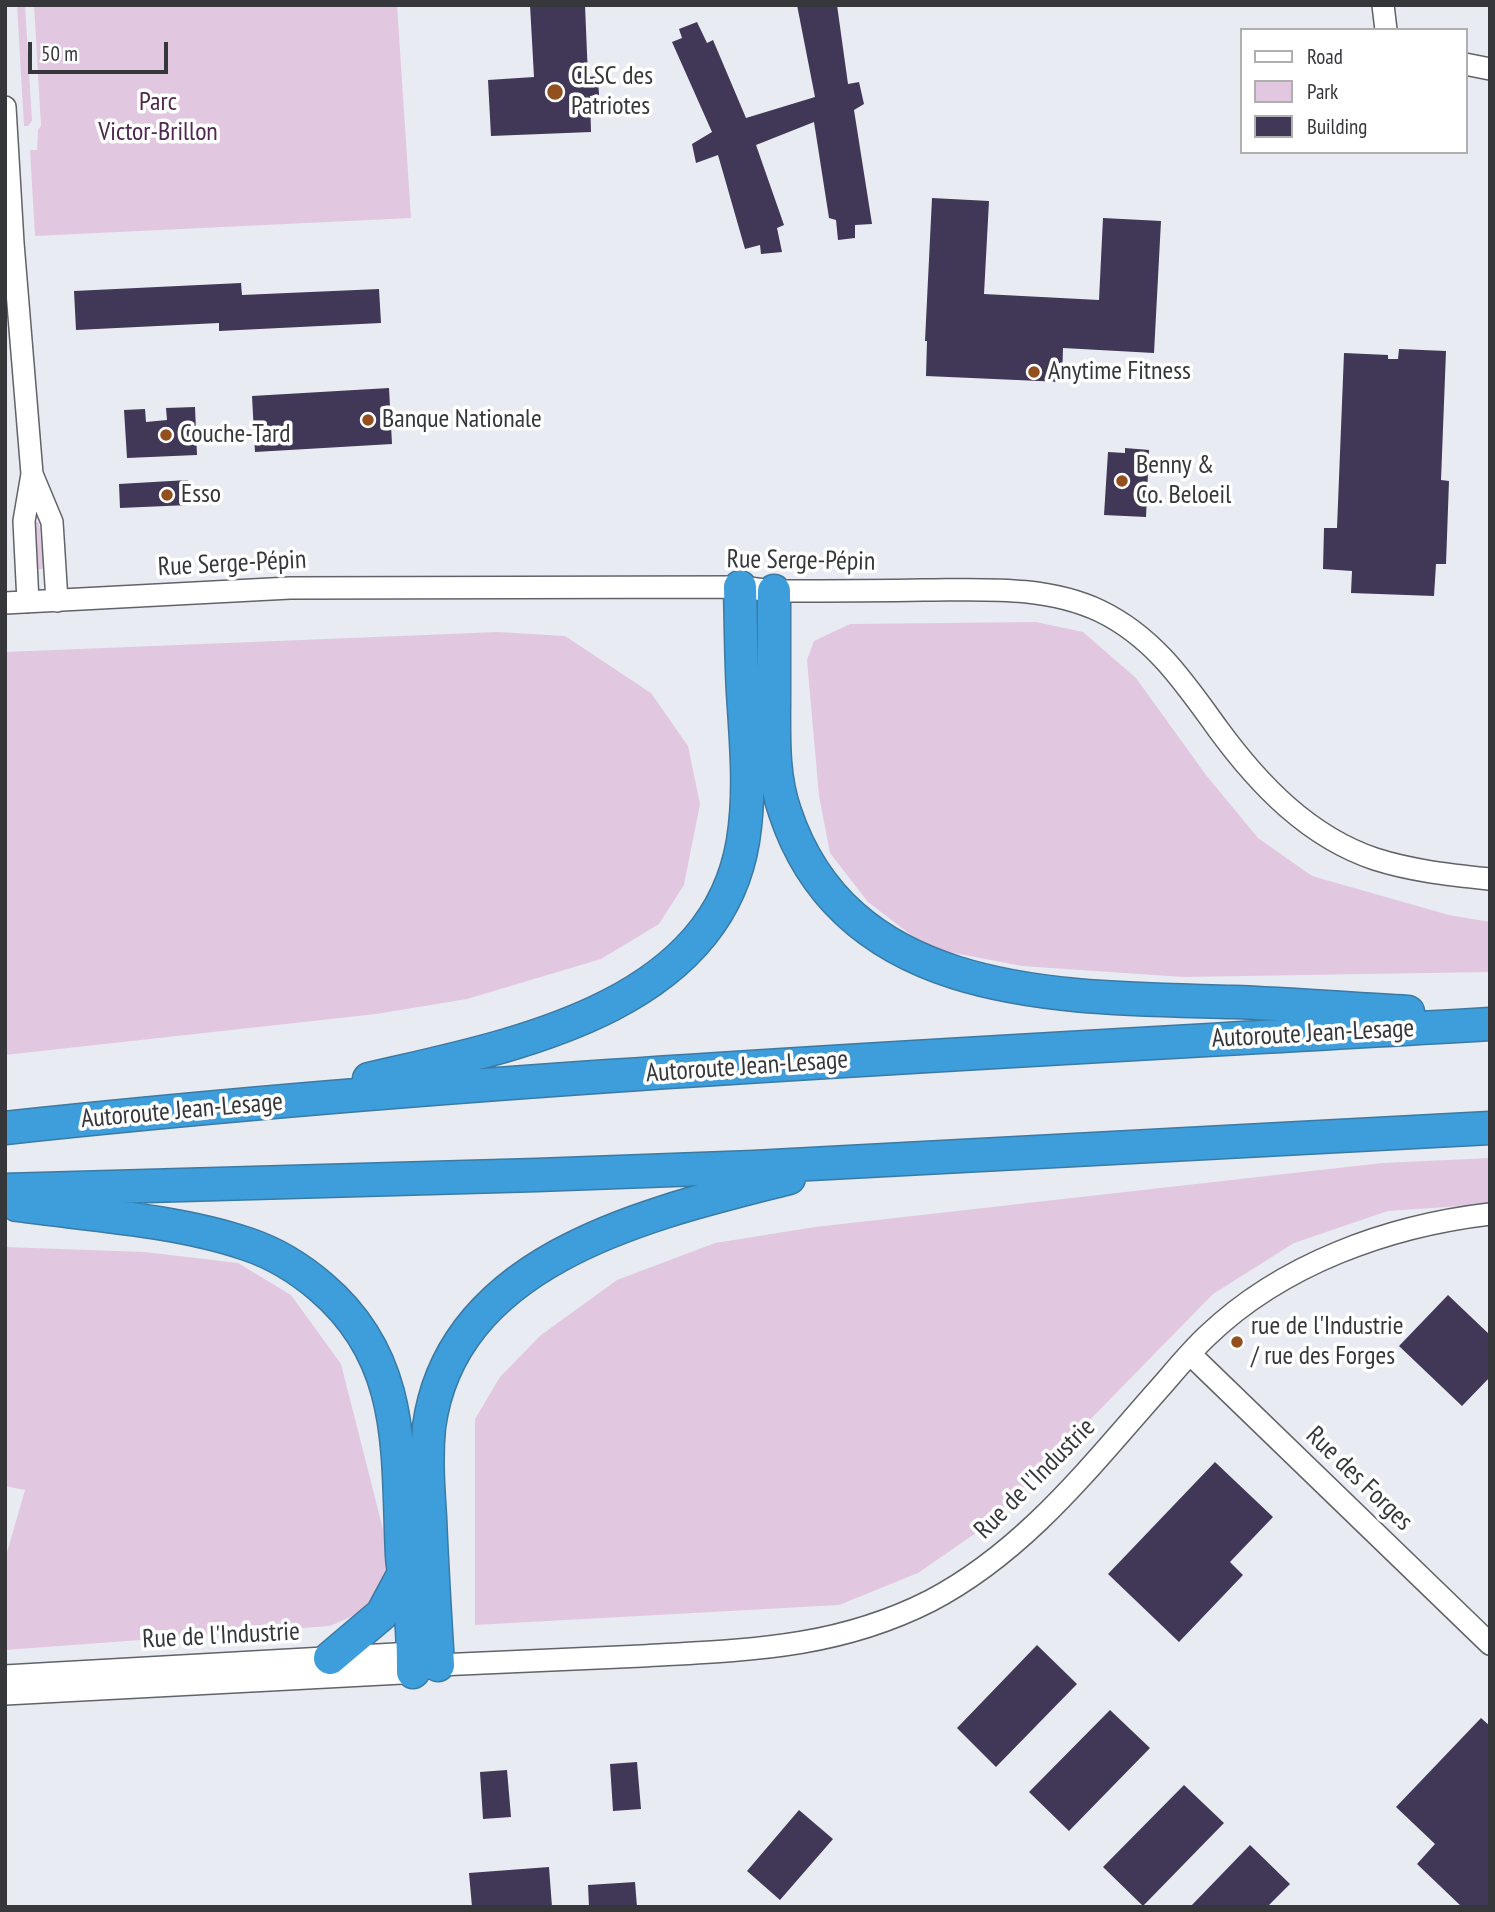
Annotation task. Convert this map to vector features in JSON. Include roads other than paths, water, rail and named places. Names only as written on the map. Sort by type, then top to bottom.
[{"type":"highway","points":[[269,1103],[462,1057],[551,1030],[633,993],[667,970],[686,952],[719,906],[743,841],[747,778],[740,587]]},
{"type":"highway","points":[[774,591],[775,759],[785,814],[801,847],[831,894],[853,917],[892,945],[925,962],[960,975],[1022,989],[1125,998],[1490,1017]]},
{"type":"highway","name":"Autoroute Jean-Lesage","points":[[5,1128],[269,1103],[693,1070],[1490,1024]]},
{"type":"highway","points":[[5,1190],[523,1176],[852,1162],[1490,1128]]},
{"type":"highway","points":[[421,1663],[430,1424],[437,1392],[450,1362],[480,1318],[506,1291],[537,1268],[610,1231],[705,1199],[852,1162]]},
{"type":"highway","points":[[5,1204],[135,1221],[228,1238],[281,1259],[311,1279],[338,1302],[371,1347],[391,1398],[397,1452],[403,1575],[421,1663]]},
{"type":"highway","points":[[330,1658],[382,1614],[403,1575]]},
{"type":"street","points":[[1382,5],[1386,28]]},
{"type":"street","points":[[1467,64],[1490,69]]},
{"type":"street","points":[[6,119],[32,474],[24,521],[28,602]]},
{"type":"street","points":[[32,474],[52,522],[57,601]]},
{"type":"street","name":"Rue Serge-Pépin","points":[[5,603],[290,588],[740,587],[774,591],[996,590],[1050,595],[1084,604],[1134,631],[1160,653],[1240,758],[1265,786],[1325,835],[1359,853],[1388,863],[1431,872],[1490,879]]},
{"type":"street","name":"Rue de l'Industrie","points":[[5,1694],[421,1663],[714,1652],[778,1647],[858,1630],[909,1611],[969,1578],[1017,1542],[1071,1488],[1190,1354],[1233,1313],[1279,1283],[1331,1256],[1408,1228],[1490,1214]]},
{"type":"street","name":"Rue des Forges","points":[[1190,1354],[1490,1644]]},
{"type":"street","name":"Rue de l'Industrie","points":[[5,1676],[330,1658],[421,1663]]},
{"type":"place","name":"CLSC des Patriotes","points":[[555,92]]},
{"type":"place","name":"Anytime Fitness","points":[[1034,372]]},
{"type":"place","name":"Banque Nationale","points":[[368,420]]},
{"type":"place","name":"Couche-Tard","points":[[166,435]]},
{"type":"place","name":"Benny & Co. Beloeil","points":[[1122,481]]},
{"type":"place","name":"Esso","points":[[167,495]]},
{"type":"place","name":"rue de l'Industrie / rue des Forges","points":[[1237,1342]]},
{"type":"park label","name":"Parc Victor-Brillon","points":[[158,118]]}]
